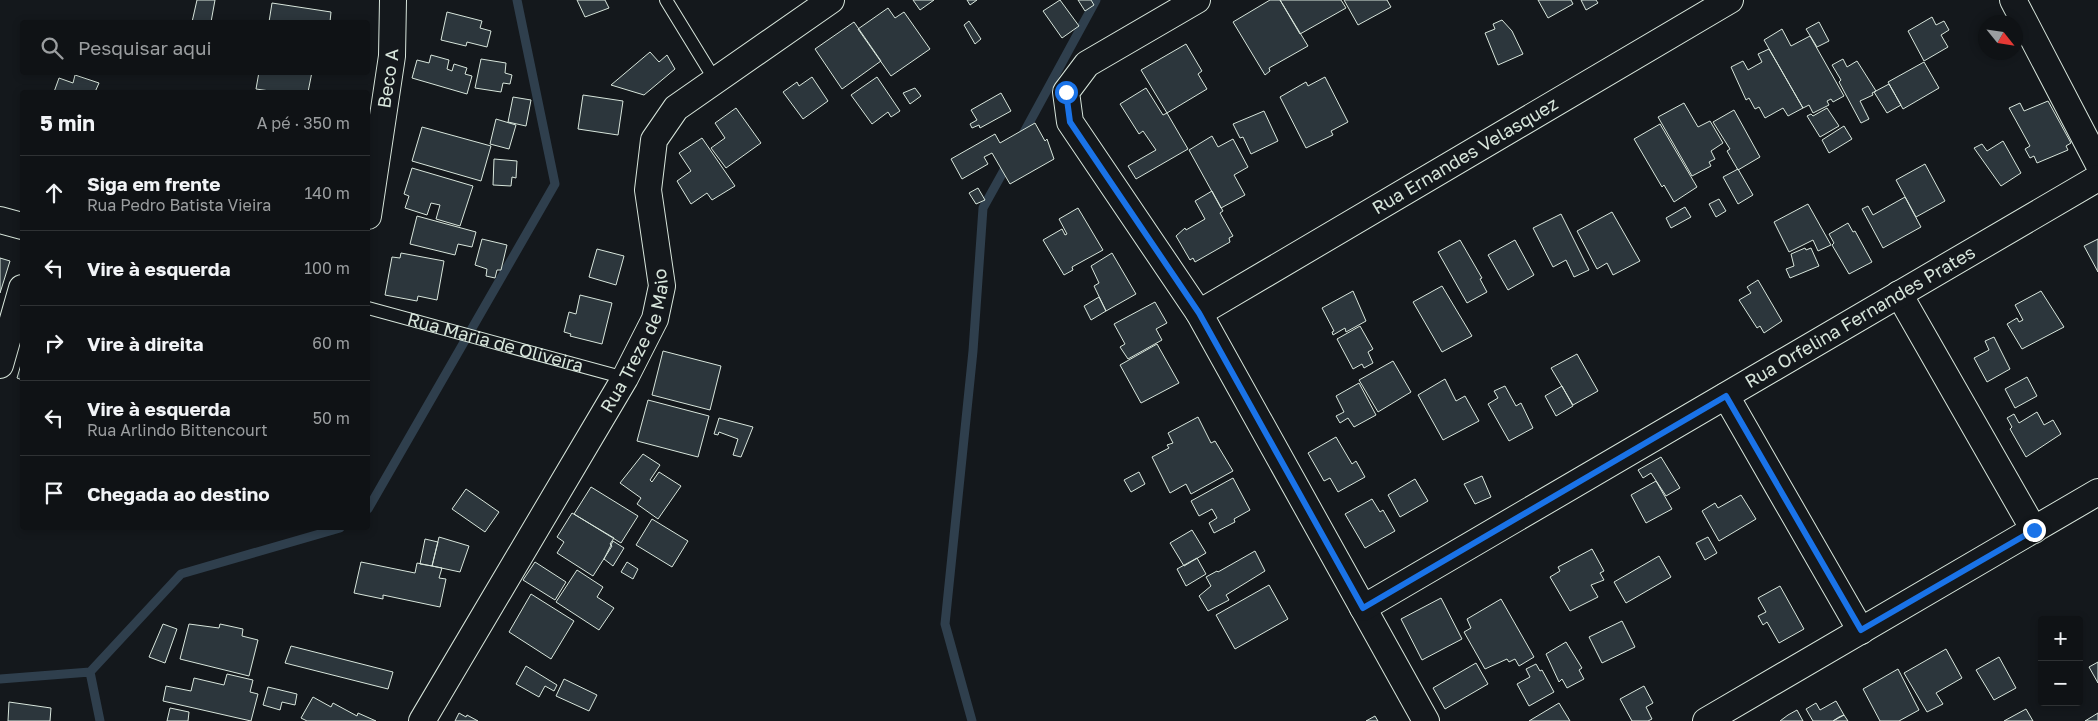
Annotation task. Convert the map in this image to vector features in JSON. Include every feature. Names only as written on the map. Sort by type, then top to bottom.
[{"type":"street","name":"Beco A","points":[[370,203],[392,56],[393,0]]},
{"type":"street","name":"Rua Treze de Maio","points":[[422,721],[625,378],[655,319],[662,286],[648,190],[654,140],[676,108],[831,0]]},
{"type":"street","points":[[1197,0],[1086,64],[1066,92],[1070,122],[1199,313],[1426,721]]},
{"type":"street","name":"Rua Ernandes Velasquez","points":[[1199,313],[1730,0]]},
{"type":"street","points":[[2014,0],[2098,163]]},
{"type":"street","name":"Rua Orfelina Fernandes Prates","points":[[1363,608],[2098,178]]},
{"type":"street","points":[[0,220],[20,225]]},
{"type":"street","points":[[1899,294],[2034,530]]},
{"type":"street","points":[[0,364],[20,295]]},
{"type":"street","points":[[1726,396],[1861,630]]},
{"type":"street","points":[[1706,721],[2098,492]]},
{"type":"lane","points":[[666,0],[715,80]]},
{"type":"lane","name":"Rua Maria de Oliveira","points":[[370,309],[625,378]]},
{"type":"building","points":[[197,0],[215,0],[211,20],[192,20]]},
{"type":"building","points":[[577,0],[605,0],[609,8],[585,17]]},
{"type":"building","points":[[913,0],[934,0],[920,10]]},
{"type":"building","points":[[967,0],[977,0],[970,5]]},
{"type":"building","points":[[1060,0],[1079,26],[1062,38],[1043,11]]},
{"type":"building","points":[[1078,0],[1091,0],[1094,5],[1085,11]]},
{"type":"building","points":[[1270,0],[1280,0],[1308,46],[1269,68],[1270,71],[1265,75],[1233,22]]},
{"type":"building","points":[[1280,0],[1341,0],[1346,8],[1300,34]]},
{"type":"building","points":[[1344,0],[1387,0],[1391,7],[1358,25]]},
{"type":"building","points":[[1538,0],[1571,0],[1573,4],[1548,18]]},
{"type":"building","points":[[1581,0],[1596,0],[1598,3],[1586,10]]},
{"type":"building","points":[[272,3],[331,12],[330,20],[269,20]]},
{"type":"building","points":[[888,8],[895,18],[904,12],[930,49],[891,76],[858,29]]},
{"type":"building","points":[[447,12],[482,21],[480,28],[491,31],[487,47],[467,42],[466,46],[441,40]]},
{"type":"building","points":[[1932,17],[1936,25],[1944,21],[1949,30],[1941,35],[1948,47],[1924,61],[1908,31]]},
{"type":"building","points":[[1502,20],[1512,31],[1523,54],[1498,65],[1485,33],[1495,29],[1493,24]]},
{"type":"building","points":[[969,21],[981,39],[975,44],[964,25]]},
{"type":"building","points":[[854,22],[881,61],[842,89],[815,49]]},
{"type":"building","points":[[1819,22],[1829,41],[1817,47],[1806,29]]},
{"type":"building","points":[[1782,29],[1791,46],[1810,36],[1844,96],[1833,102],[1831,99],[1827,101],[1829,105],[1813,113],[1809,105],[1803,108],[1764,40]]},
{"type":"building","points":[[1186,44],[1202,71],[1198,74],[1207,89],[1167,113],[1141,70]]},
{"type":"building","points":[[1769,49],[1803,108],[1788,116],[1783,108],[1765,118],[1759,107],[1755,109],[1749,98],[1746,100],[1731,67],[1743,61],[1748,70],[1762,62],[1758,54]]},
{"type":"building","points":[[650,52],[659,62],[667,55],[675,69],[644,95],[611,85]]},
{"type":"building","points":[[431,55],[449,60],[447,69],[452,71],[454,64],[467,68],[465,74],[472,76],[467,94],[412,78],[417,60],[429,63]]},
{"type":"building","points":[[481,59],[506,63],[505,73],[512,75],[510,84],[503,83],[501,92],[475,88]]},
{"type":"building","points":[[1843,59],[1847,67],[1857,61],[1876,91],[1872,93],[1873,95],[1860,101],[1869,119],[1861,123],[1832,65]]},
{"type":"building","points":[[1924,62],[1939,88],[1903,109],[1888,82]]},
{"type":"building","points":[[75,75],[99,83],[96,90],[55,90],[59,78],[73,83]]},
{"type":"building","points":[[258,75],[311,75],[308,90],[256,89]]},
{"type":"building","points":[[812,77],[828,101],[803,119],[783,92],[797,82],[799,86]]},
{"type":"building","points":[[877,77],[900,111],[891,117],[888,112],[872,124],[851,95]]},
{"type":"building","points":[[1325,77],[1348,122],[1331,131],[1333,135],[1306,148],[1280,97],[1306,82],[1308,86]]},
{"type":"building","points":[[1889,84],[1901,105],[1887,113],[1874,92]]},
{"type":"building","points":[[915,88],[921,96],[910,104],[903,93]]},
{"type":"building","points":[[1146,88],[1163,115],[1167,113],[1188,149],[1136,179],[1128,166],[1156,150],[1143,131],[1139,134],[1120,104]]},
{"type":"building","points":[[1001,93],[1011,111],[980,128],[979,125],[972,128],[970,124],[977,120],[971,110]]},
{"type":"building","points":[[583,95],[623,101],[618,135],[578,129]]},
{"type":"building","points":[[513,97],[531,100],[526,126],[508,122]]},
{"type":"building","points":[[2048,101],[2071,143],[2066,146],[2068,150],[2037,163],[2034,156],[2030,158],[2025,149],[2030,146],[2009,108],[2020,103],[2024,111]]},
{"type":"building","points":[[1684,103],[1698,127],[1710,121],[1723,143],[1711,151],[1715,159],[1709,162],[1711,166],[1692,176],[1658,117]]},
{"type":"building","points":[[736,108],[761,143],[726,168],[711,148],[725,138],[715,123]]},
{"type":"building","points":[[1827,108],[1839,126],[1820,137],[1807,116],[1811,114],[1813,116]]},
{"type":"building","points":[[1734,110],[1760,157],[1738,170],[1727,151],[1730,149],[1713,122]]},
{"type":"building","points":[[1264,111],[1278,141],[1251,154],[1243,137],[1240,138],[1233,124]]},
{"type":"building","points":[[496,119],[516,125],[509,149],[490,144]]},
{"type":"building","points":[[1035,123],[1045,141],[1047,139],[1054,159],[1010,184],[992,153],[984,157],[988,164],[962,179],[951,159],[995,134],[1000,143]]},
{"type":"building","points":[[1660,124],[1697,187],[1674,202],[1664,185],[1662,187],[1634,139]]},
{"type":"building","points":[[1844,126],[1852,139],[1829,153],[1822,140]]},
{"type":"building","points":[[422,127],[491,146],[481,181],[412,161]]},
{"type":"building","points":[[1212,136],[1218,147],[1233,139],[1248,167],[1234,175],[1245,195],[1221,208],[1189,150]]},
{"type":"building","points":[[702,138],[735,186],[712,200],[707,193],[691,204],[677,181],[691,171],[679,153]]},
{"type":"building","points":[[2003,141],[2021,173],[2001,186],[1974,148],[1982,144],[1987,151]]},
{"type":"building","points":[[494,159],[517,161],[516,178],[512,177],[511,186],[493,185]]},
{"type":"building","points":[[1925,164],[1945,201],[1916,217],[1896,180]]},
{"type":"building","points":[[412,168],[473,186],[460,226],[436,219],[440,205],[431,203],[427,215],[405,208],[409,196],[404,194]]},
{"type":"building","points":[[1738,169],[1753,195],[1738,204],[1723,177]]},
{"type":"building","points":[[978,188],[985,200],[976,204],[969,193]]},
{"type":"building","points":[[1212,191],[1223,211],[1220,213],[1233,236],[1229,238],[1230,242],[1195,262],[1193,258],[1190,260],[1176,236],[1185,228],[1186,230],[1205,219],[1195,201]]},
{"type":"building","points":[[1905,197],[1921,227],[1883,248],[1862,209],[1868,206],[1873,215]]},
{"type":"building","points":[[1719,199],[1726,211],[1716,217],[1709,204]]},
{"type":"building","points":[[1808,204],[1831,245],[1818,251],[1813,240],[1789,252],[1774,222]]},
{"type":"building","points":[[1685,207],[1691,217],[1671,228],[1666,218]]},
{"type":"building","points":[[1078,208],[1103,250],[1072,267],[1073,270],[1064,275],[1043,240],[1062,229],[1065,235],[1067,234],[1059,219]]},
{"type":"building","points":[[1612,212],[1640,261],[1613,275],[1607,263],[1597,269],[1577,231]]},
{"type":"building","points":[[1561,214],[1589,270],[1574,277],[1566,260],[1553,267],[1533,228]]},
{"type":"building","points":[[417,216],[476,232],[472,247],[458,244],[455,255],[410,244]]},
{"type":"building","points":[[1848,223],[1853,232],[1855,231],[1872,262],[1849,274],[1832,245],[1834,243],[1829,234]]},
{"type":"building","points":[[482,239],[507,245],[501,270],[497,270],[495,278],[486,276],[487,269],[475,265]]},
{"type":"building","points":[[2098,239],[2098,272],[2084,246]]},
{"type":"building","points":[[1460,240],[1482,278],[1480,279],[1487,292],[1467,303],[1438,252]]},
{"type":"building","points":[[1515,240],[1534,275],[1508,290],[1488,255]]},
{"type":"building","points":[[1805,248],[1806,250],[1811,248],[1819,266],[1790,278],[1786,269],[1794,266],[1791,254]]},
{"type":"building","points":[[597,249],[624,256],[616,285],[589,277]]},
{"type":"building","points":[[401,253],[444,261],[437,300],[418,296],[417,301],[385,295],[392,257],[400,258]]},
{"type":"building","points":[[1112,253],[1136,294],[1106,311],[1094,286],[1099,283],[1091,266]]},
{"type":"building","points":[[0,258],[10,261],[0,293]]},
{"type":"building","points":[[1758,280],[1782,321],[1764,333],[1760,326],[1757,328],[1739,300],[1751,293],[1747,287]]},
{"type":"building","points":[[1442,286],[1472,336],[1442,352],[1413,302]]},
{"type":"building","points":[[1353,291],[1366,321],[1346,332],[1345,328],[1333,335],[1332,332],[1334,331],[1322,308]]},
{"type":"building","points":[[2041,291],[2064,327],[2022,349],[2007,324],[2017,318],[2019,322],[2023,320],[2015,305]]},
{"type":"building","points":[[580,295],[612,303],[602,344],[570,336],[571,334],[564,332],[569,312],[576,314]]},
{"type":"building","points":[[1099,297],[1106,311],[1091,320],[1084,306]]},
{"type":"building","points":[[1155,302],[1167,323],[1156,329],[1162,340],[1128,359],[1120,347],[1125,344],[1114,324]]},
{"type":"building","points":[[1360,326],[1373,349],[1368,352],[1373,363],[1364,368],[1362,364],[1353,369],[1337,339]]},
{"type":"building","points":[[1994,337],[2010,369],[1987,382],[1974,358],[1989,350],[1985,341]]},
{"type":"building","points":[[1157,344],[1179,383],[1141,403],[1120,365]]},
{"type":"building","points":[[663,351],[721,366],[710,410],[652,395]]},
{"type":"building","points":[[1577,354],[1598,391],[1573,405],[1551,368]]},
{"type":"building","points":[[1393,361],[1411,392],[1378,412],[1359,380]]},
{"type":"building","points":[[20,368],[20,379],[17,378]]},
{"type":"building","points":[[2027,377],[2037,396],[2015,408],[2005,389]]},
{"type":"building","points":[[1445,379],[1456,401],[1465,396],[1479,421],[1443,440],[1418,395]]},
{"type":"building","points":[[1359,383],[1376,415],[1354,427],[1348,418],[1340,423],[1336,416],[1344,412],[1336,396]]},
{"type":"building","points":[[1505,386],[1516,406],[1521,403],[1533,428],[1509,441],[1488,404],[1498,398],[1494,391]]},
{"type":"building","points":[[1562,386],[1573,406],[1556,416],[1545,396]]},
{"type":"building","points":[[648,400],[709,416],[698,457],[637,441]]},
{"type":"building","points":[[2037,412],[2044,425],[2053,420],[2061,434],[2026,457],[2010,429],[2012,427],[2007,418],[2014,414],[2019,423]]},
{"type":"building","points":[[1198,417],[1211,443],[1215,441],[1233,471],[1191,494],[1186,484],[1170,493],[1152,457],[1169,448],[1167,445],[1173,443],[1168,433]]},
{"type":"building","points":[[719,418],[753,427],[741,457],[733,455],[738,439],[719,432],[718,435],[714,434]]},
{"type":"building","points":[[1336,437],[1352,464],[1356,461],[1365,477],[1338,492],[1330,478],[1324,481],[1308,453]]},
{"type":"building","points":[[643,454],[660,465],[650,480],[652,482],[659,472],[681,486],[658,519],[637,504],[641,498],[620,483]]},
{"type":"building","points":[[1661,457],[1680,488],[1666,496],[1651,473],[1643,478],[1638,470]]},
{"type":"building","points":[[1139,472],[1145,484],[1131,492],[1124,480]]},
{"type":"building","points":[[1482,476],[1491,497],[1475,504],[1464,484]]},
{"type":"building","points":[[1233,478],[1250,510],[1234,519],[1235,522],[1214,533],[1209,523],[1217,518],[1212,509],[1199,516],[1191,501]]},
{"type":"building","points":[[1415,479],[1428,501],[1400,517],[1388,495]]},
{"type":"building","points":[[1656,481],[1672,509],[1646,523],[1631,495]]},
{"type":"building","points":[[591,487],[638,516],[621,543],[574,514]]},
{"type":"building","points":[[466,489],[499,512],[485,532],[452,509]]},
{"type":"building","points":[[1741,495],[1756,519],[1719,541],[1702,511],[1715,503],[1718,508]]},
{"type":"building","points":[[1372,499],[1380,512],[1383,510],[1395,531],[1365,548],[1345,514]]},
{"type":"building","points":[[572,513],[614,538],[610,544],[612,546],[593,576],[557,553],[564,542],[557,537]]},
{"type":"building","points":[[652,519],[688,541],[672,567],[636,545]]},
{"type":"building","points":[[1192,530],[1206,553],[1184,566],[1170,543]]},
{"type":"building","points":[[439,537],[469,546],[460,572],[432,566]]},
{"type":"building","points":[[1708,537],[1717,553],[1705,560],[1696,543]]},
{"type":"building","points":[[425,539],[438,542],[432,566],[420,564]]},
{"type":"building","points":[[613,541],[624,548],[613,566],[604,559]]},
{"type":"building","points":[[1592,549],[1604,571],[1600,573],[1604,580],[1591,585],[1598,597],[1570,611],[1550,577],[1560,571],[1558,567]]},
{"type":"building","points":[[1255,551],[1265,571],[1226,595],[1229,600],[1208,611],[1199,596],[1211,586],[1206,577]]},
{"type":"building","points":[[1659,556],[1671,577],[1626,603],[1614,582]]},
{"type":"building","points":[[1197,558],[1206,574],[1186,586],[1177,569]]},
{"type":"building","points":[[361,562],[415,573],[417,563],[442,568],[439,578],[446,579],[440,607],[383,595],[383,599],[354,593]]},
{"type":"building","points":[[535,562],[566,582],[555,600],[523,580]]},
{"type":"building","points":[[627,562],[638,569],[633,579],[621,572]]},
{"type":"building","points":[[577,570],[603,587],[597,597],[614,608],[599,630],[556,602]]},
{"type":"building","points":[[1269,585],[1288,619],[1235,649],[1216,615]]},
{"type":"building","points":[[1780,586],[1804,629],[1779,643],[1767,622],[1763,625],[1758,616],[1766,612],[1758,598]]},
{"type":"building","points":[[531,594],[574,621],[551,659],[509,632]]},
{"type":"building","points":[[1441,598],[1462,639],[1422,660],[1401,619]]},
{"type":"building","points":[[1501,599],[1534,657],[1519,666],[1515,659],[1509,662],[1507,659],[1485,669],[1464,632],[1471,628],[1467,619]]},
{"type":"building","points":[[1622,621],[1635,647],[1602,663],[1589,637]]},
{"type":"building","points":[[163,624],[177,629],[165,663],[149,657]]},
{"type":"building","points":[[189,624],[219,628],[220,624],[243,629],[242,636],[258,640],[249,676],[180,659]]},
{"type":"building","points":[[1566,642],[1582,668],[1579,670],[1584,679],[1567,688],[1562,679],[1559,682],[1546,654]]},
{"type":"building","points":[[291,646],[393,672],[388,689],[285,663]]},
{"type":"building","points":[[1946,649],[1962,678],[1936,693],[1943,704],[1927,712],[1904,673]]},
{"type":"building","points":[[1999,657],[2016,688],[1994,700],[1976,670]]},
{"type":"building","points":[[2098,662],[2098,683],[2089,667]]},
{"type":"building","points":[[1476,663],[1488,684],[1445,709],[1433,688]]},
{"type":"building","points":[[1536,664],[1540,671],[1542,670],[1554,692],[1529,706],[1517,684],[1530,677],[1526,669]]},
{"type":"building","points":[[526,666],[557,685],[554,691],[545,686],[539,697],[516,684]]},
{"type":"building","points":[[1898,669],[1919,710],[1899,721],[1880,721],[1863,689]]},
{"type":"building","points":[[227,674],[253,680],[250,692],[258,694],[251,721],[163,701],[166,686],[191,691],[194,678],[224,685]]},
{"type":"building","points":[[564,679],[597,695],[589,711],[556,696]]},
{"type":"building","points":[[1644,686],[1653,703],[1646,707],[1652,719],[1648,721],[1632,721],[1620,699]]},
{"type":"building","points":[[268,687],[297,694],[295,705],[282,702],[280,710],[263,705]]},
{"type":"building","points":[[313,697],[331,707],[333,703],[357,716],[358,713],[376,721],[307,721],[301,718]]},
{"type":"building","points":[[1836,701],[1844,715],[1833,721],[1813,721],[1806,709],[1816,703],[1820,710]]},
{"type":"building","points":[[9,702],[51,708],[50,721],[8,721]]},
{"type":"building","points":[[1559,703],[1570,721],[1529,721]]},
{"type":"building","points":[[170,708],[189,712],[188,721],[167,721]]},
{"type":"building","points":[[2026,709],[2033,721],[2004,721]]},
{"type":"building","points":[[1797,710],[1803,721],[1780,721],[1788,715]]},
{"type":"building","points":[[459,713],[466,717],[467,715],[478,721],[455,721]]},
{"type":"building","points":[[2098,713],[2098,721],[2085,721]]},
{"type":"building","points":[[1844,715],[1848,721],[1833,721],[1839,717]]},
{"type":"building","points":[[1375,716],[1378,721],[1366,721]]},
{"type":"waterway","points":[[370,506],[555,184],[517,0]]},
{"type":"waterway","points":[[1022,136],[1096,0]]},
{"type":"waterway","points":[[972,721],[945,624],[973,351],[983,208],[1008,163]]},
{"type":"waterway","points":[[0,679],[90,672],[181,574],[333,530]]},
{"type":"waterway","points":[[90,672],[100,721]]},
{"type":"route","points":[[1066,92],[1070,122],[1199,313],[1363,608],[1726,396],[1861,630],[2034,530]]}]
